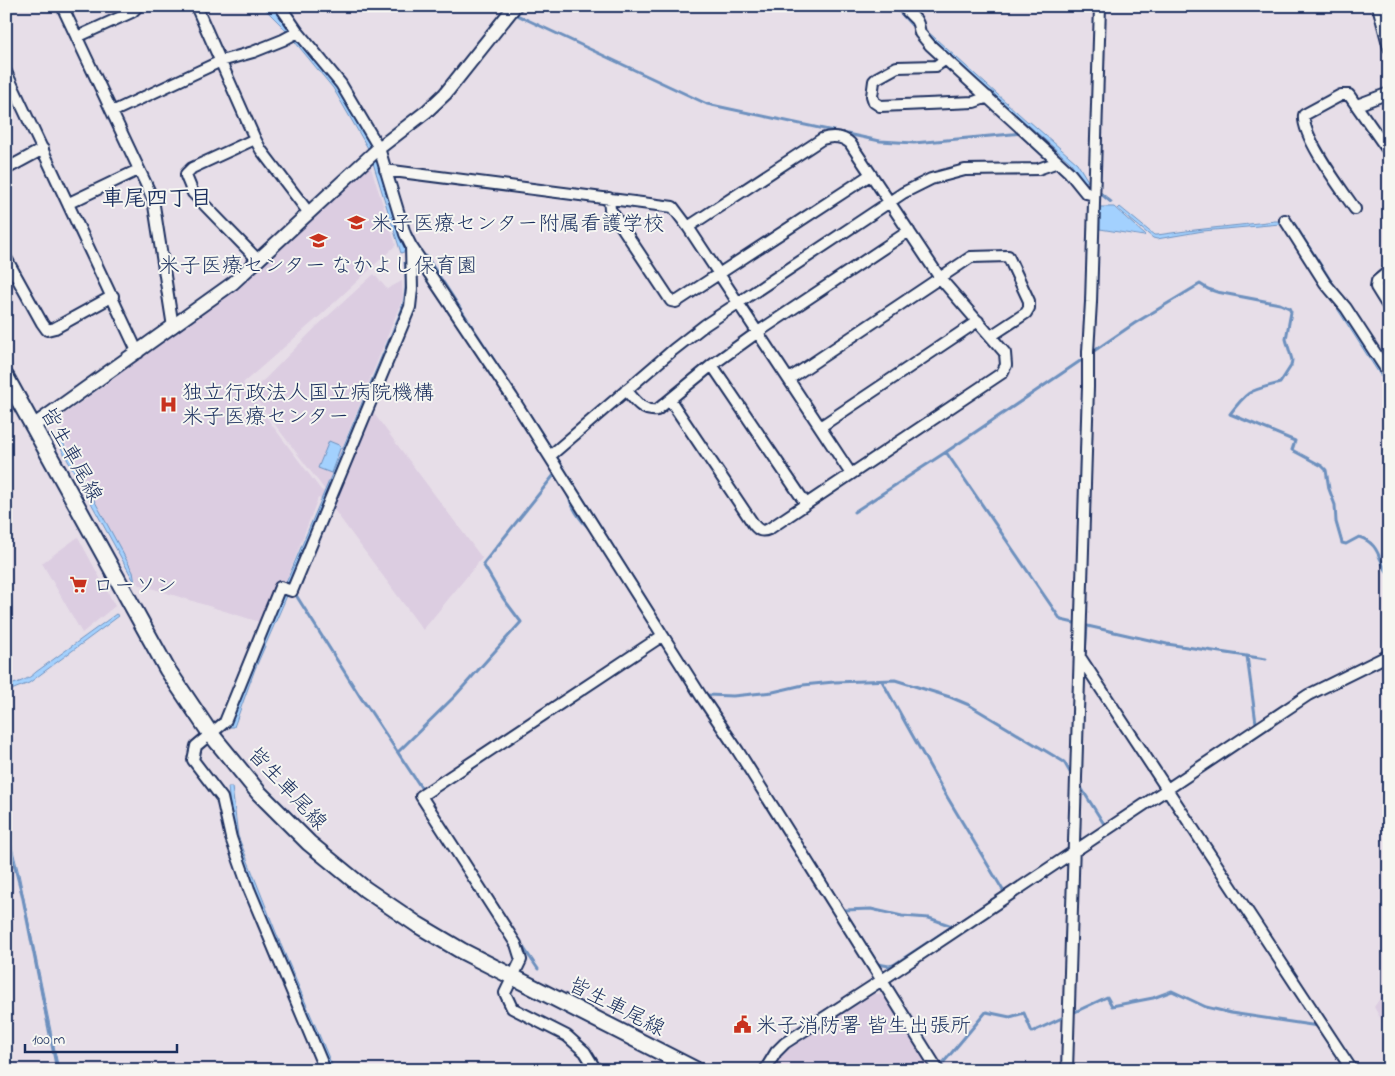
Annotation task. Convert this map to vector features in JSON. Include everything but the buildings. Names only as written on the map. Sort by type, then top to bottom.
[{"type":"main road","name":"皆生車尾線","points":[[6,377],[167,669],[210,733],[259,793],[309,843],[366,889],[426,929],[462,951],[696,1070]]},
{"type":"street","points":[[62,6],[152,199],[173,327]]},
{"type":"street","points":[[77,37],[132,12],[138,6]]},
{"type":"street","points":[[196,6],[261,150],[309,213]]},
{"type":"street","points":[[280,6],[298,32],[341,84],[379,148],[405,234],[411,246],[550,456],[938,1070]]},
{"type":"street","points":[[33,426],[138,353],[233,283],[379,148],[427,111],[445,94],[515,6]]},
{"type":"street","points":[[902,6],[930,45],[1069,172],[1086,193],[1094,195]]},
{"type":"street","points":[[1067,1070],[1100,6]]},
{"type":"street","points":[[1378,6],[1389,48]]},
{"type":"street","points":[[112,112],[221,61],[254,52],[298,32]]},
{"type":"street","points":[[946,59],[936,66],[897,67],[877,78],[874,81],[874,102],[880,106],[974,102],[988,97]]},
{"type":"street","points":[[6,72],[113,296],[138,353]]},
{"type":"street","points":[[1357,105],[1389,93]]},
{"type":"street","points":[[1355,209],[1312,143],[1305,126],[1304,117],[1306,113],[1341,95],[1350,95],[1389,152]]},
{"type":"street","points":[[670,400],[758,530],[763,531],[769,529],[1002,374],[1006,365],[1005,352],[940,278],[850,143],[843,138],[828,137],[822,139],[688,227]]},
{"type":"street","points":[[255,139],[192,168],[186,176],[193,193],[258,260]]},
{"type":"street","points":[[6,169],[43,149]]},
{"type":"street","points":[[550,456],[680,345],[738,303],[888,202],[918,184],[965,170],[1038,169],[1058,162]]},
{"type":"street","points":[[69,203],[138,170]]},
{"type":"street","points":[[386,170],[673,207],[720,274],[851,474]]},
{"type":"street","points":[[609,198],[610,209],[671,301],[676,302],[870,175]]},
{"type":"street","points":[[1285,220],[1331,291],[1342,303],[1389,374]]},
{"type":"street","points":[[626,390],[642,408],[651,411],[657,410],[712,365],[758,332],[909,231]]},
{"type":"street","points":[[325,1070],[249,889],[231,838],[222,798],[193,760],[196,746],[225,722],[280,587],[292,592],[332,490],[410,307],[412,290],[411,246]]},
{"type":"street","points":[[789,379],[971,257],[1008,256],[1029,302],[1029,308],[1026,313],[991,336]]},
{"type":"street","points":[[8,264],[42,324],[48,330],[113,296]]},
{"type":"street","points":[[1389,270],[1377,282],[1376,290],[1389,308]]},
{"type":"street","points":[[820,427],[978,321]]},
{"type":"street","points":[[712,365],[806,504]]},
{"type":"street","points":[[596,1070],[585,1052],[567,1036],[512,1008],[505,993],[521,960],[516,944],[421,796],[662,636]]},
{"type":"street","points":[[765,1070],[776,1052],[785,1042],[882,980],[1308,695],[1389,654]]},
{"type":"street","points":[[1080,657],[1352,1070]]},
{"type":"shaded area","name":"独立行政法人国立病院機構 米子医療センター","points":[[370,165],[396,245],[321,315],[243,383],[321,490],[330,494],[327,501],[318,498],[285,584],[263,623],[138,584],[62,436],[65,414],[243,284]]},
{"type":"shaded area","points":[[374,274],[387,289],[402,281],[403,298],[325,490],[250,392],[316,327]]},
{"type":"shaded area","name":"独立行政法人国立病院機構 米子医療センター","points":[[369,407],[482,558],[423,630],[329,503]]},
{"type":"shaded area","name":"ローソン","points":[[78,537],[115,606],[82,633],[42,563]]},
{"type":"shaded area","points":[[873,993],[886,996],[900,1020],[906,1024],[933,1067],[929,1070],[769,1070],[783,1053],[798,1040]]},
{"type":"shaded area","points":[[1383,994],[1389,1003],[1389,1033],[1374,1007]]},
{"type":"water","points":[[262,6],[271,6],[338,87],[368,138],[378,160],[406,251],[401,253],[369,150],[333,88],[281,25]]},
{"type":"water","points":[[893,6],[912,23],[926,30],[1028,122],[1077,163],[1088,181],[1084,183],[1071,163],[923,32],[911,26]]},
{"type":"water","points":[[1100,207],[1114,207],[1145,235],[1100,229]]},
{"type":"water","points":[[1120,207],[1154,235],[1275,221],[1279,221],[1280,224],[1203,231],[1157,239],[1153,238],[1118,209]]},
{"type":"water","points":[[1290,220],[1293,220],[1334,284],[1342,308],[1389,381],[1389,389],[1338,310],[1330,286]]},
{"type":"water","points":[[404,262],[408,262],[407,308],[255,669],[234,727],[229,727],[267,628],[401,310],[405,286]]},
{"type":"water","points":[[60,437],[133,572],[135,583],[56,439]]},
{"type":"water","points":[[329,441],[341,446],[331,473],[318,468]]},
{"type":"water","points":[[116,614],[119,616],[29,683],[6,692],[6,687],[29,677]]},
{"type":"water","points":[[228,787],[232,787],[238,836],[279,940],[334,1070],[329,1070],[251,884],[233,836]]},
{"type":"water","points":[[6,824],[19,874],[59,1070],[45,1014],[22,891]]},
{"type":"water","points":[[1004,891],[892,968],[890,966]]},
{"type":"waterway","points":[[517,15],[707,104],[880,141],[914,143],[1023,133]]},
{"type":"waterway","points":[[1100,193],[1111,202]]},
{"type":"waterway","points":[[426,256],[537,426],[668,634]]},
{"type":"waterway","points":[[1091,353],[1135,323],[1200,284],[1217,292],[1280,304],[1289,308],[1291,312],[1286,339],[1292,360],[1291,366],[1280,383],[1246,395],[1230,414],[1295,441],[1292,450],[1326,470],[1342,543],[1346,544],[1359,537],[1366,540],[1375,548],[1389,574]]},
{"type":"waterway","points":[[946,452],[1086,357]]},
{"type":"waterway","points":[[854,512],[946,452],[1061,620],[1167,644],[1266,659]]},
{"type":"waterway","points":[[398,752],[455,696],[521,622],[503,598],[483,564],[554,475]]},
{"type":"waterway","points":[[567,492],[576,512],[590,528]]},
{"type":"waterway","points":[[294,592],[361,698],[422,789]]},
{"type":"waterway","points":[[1085,653],[1087,626]]},
{"type":"waterway","points":[[1247,656],[1256,723]]},
{"type":"waterway","points":[[706,695],[733,696],[773,692],[803,685],[895,680],[969,705],[1064,762],[1071,774]]},
{"type":"waterway","points":[[882,681],[943,790],[1004,892],[1002,894]]},
{"type":"waterway","points":[[1080,786],[1104,824]]},
{"type":"waterway","points":[[770,793],[878,964],[894,965]]},
{"type":"waterway","points":[[6,833],[22,894],[57,1070]]},
{"type":"waterway","points":[[844,910],[871,909],[902,916],[929,918],[952,926]]},
{"type":"waterway","points":[[519,941],[538,969]]},
{"type":"waterway","points":[[943,1063],[986,1012],[1010,1017],[1024,1013],[1032,1032],[1107,997],[1112,1006],[1153,998],[1172,991],[1206,1007],[1231,1013],[1318,1026]]},
{"type":"place","name":"米子医療センター附属看護学校","points":[[357,223]]},
{"type":"place","name":"米子医療センター なかよし保育園","points":[[318,240]]},
{"type":"place","name":"独立行政法人国立病院機構 米子医療センター","points":[[168,404]]},
{"type":"place","name":"ローソン","points":[[79,585]]},
{"type":"place","name":"米子消防署 皆生出張所","points":[[742,1025]]},
{"type":"district","name":"車尾四丁目","points":[[157,197]]}]
